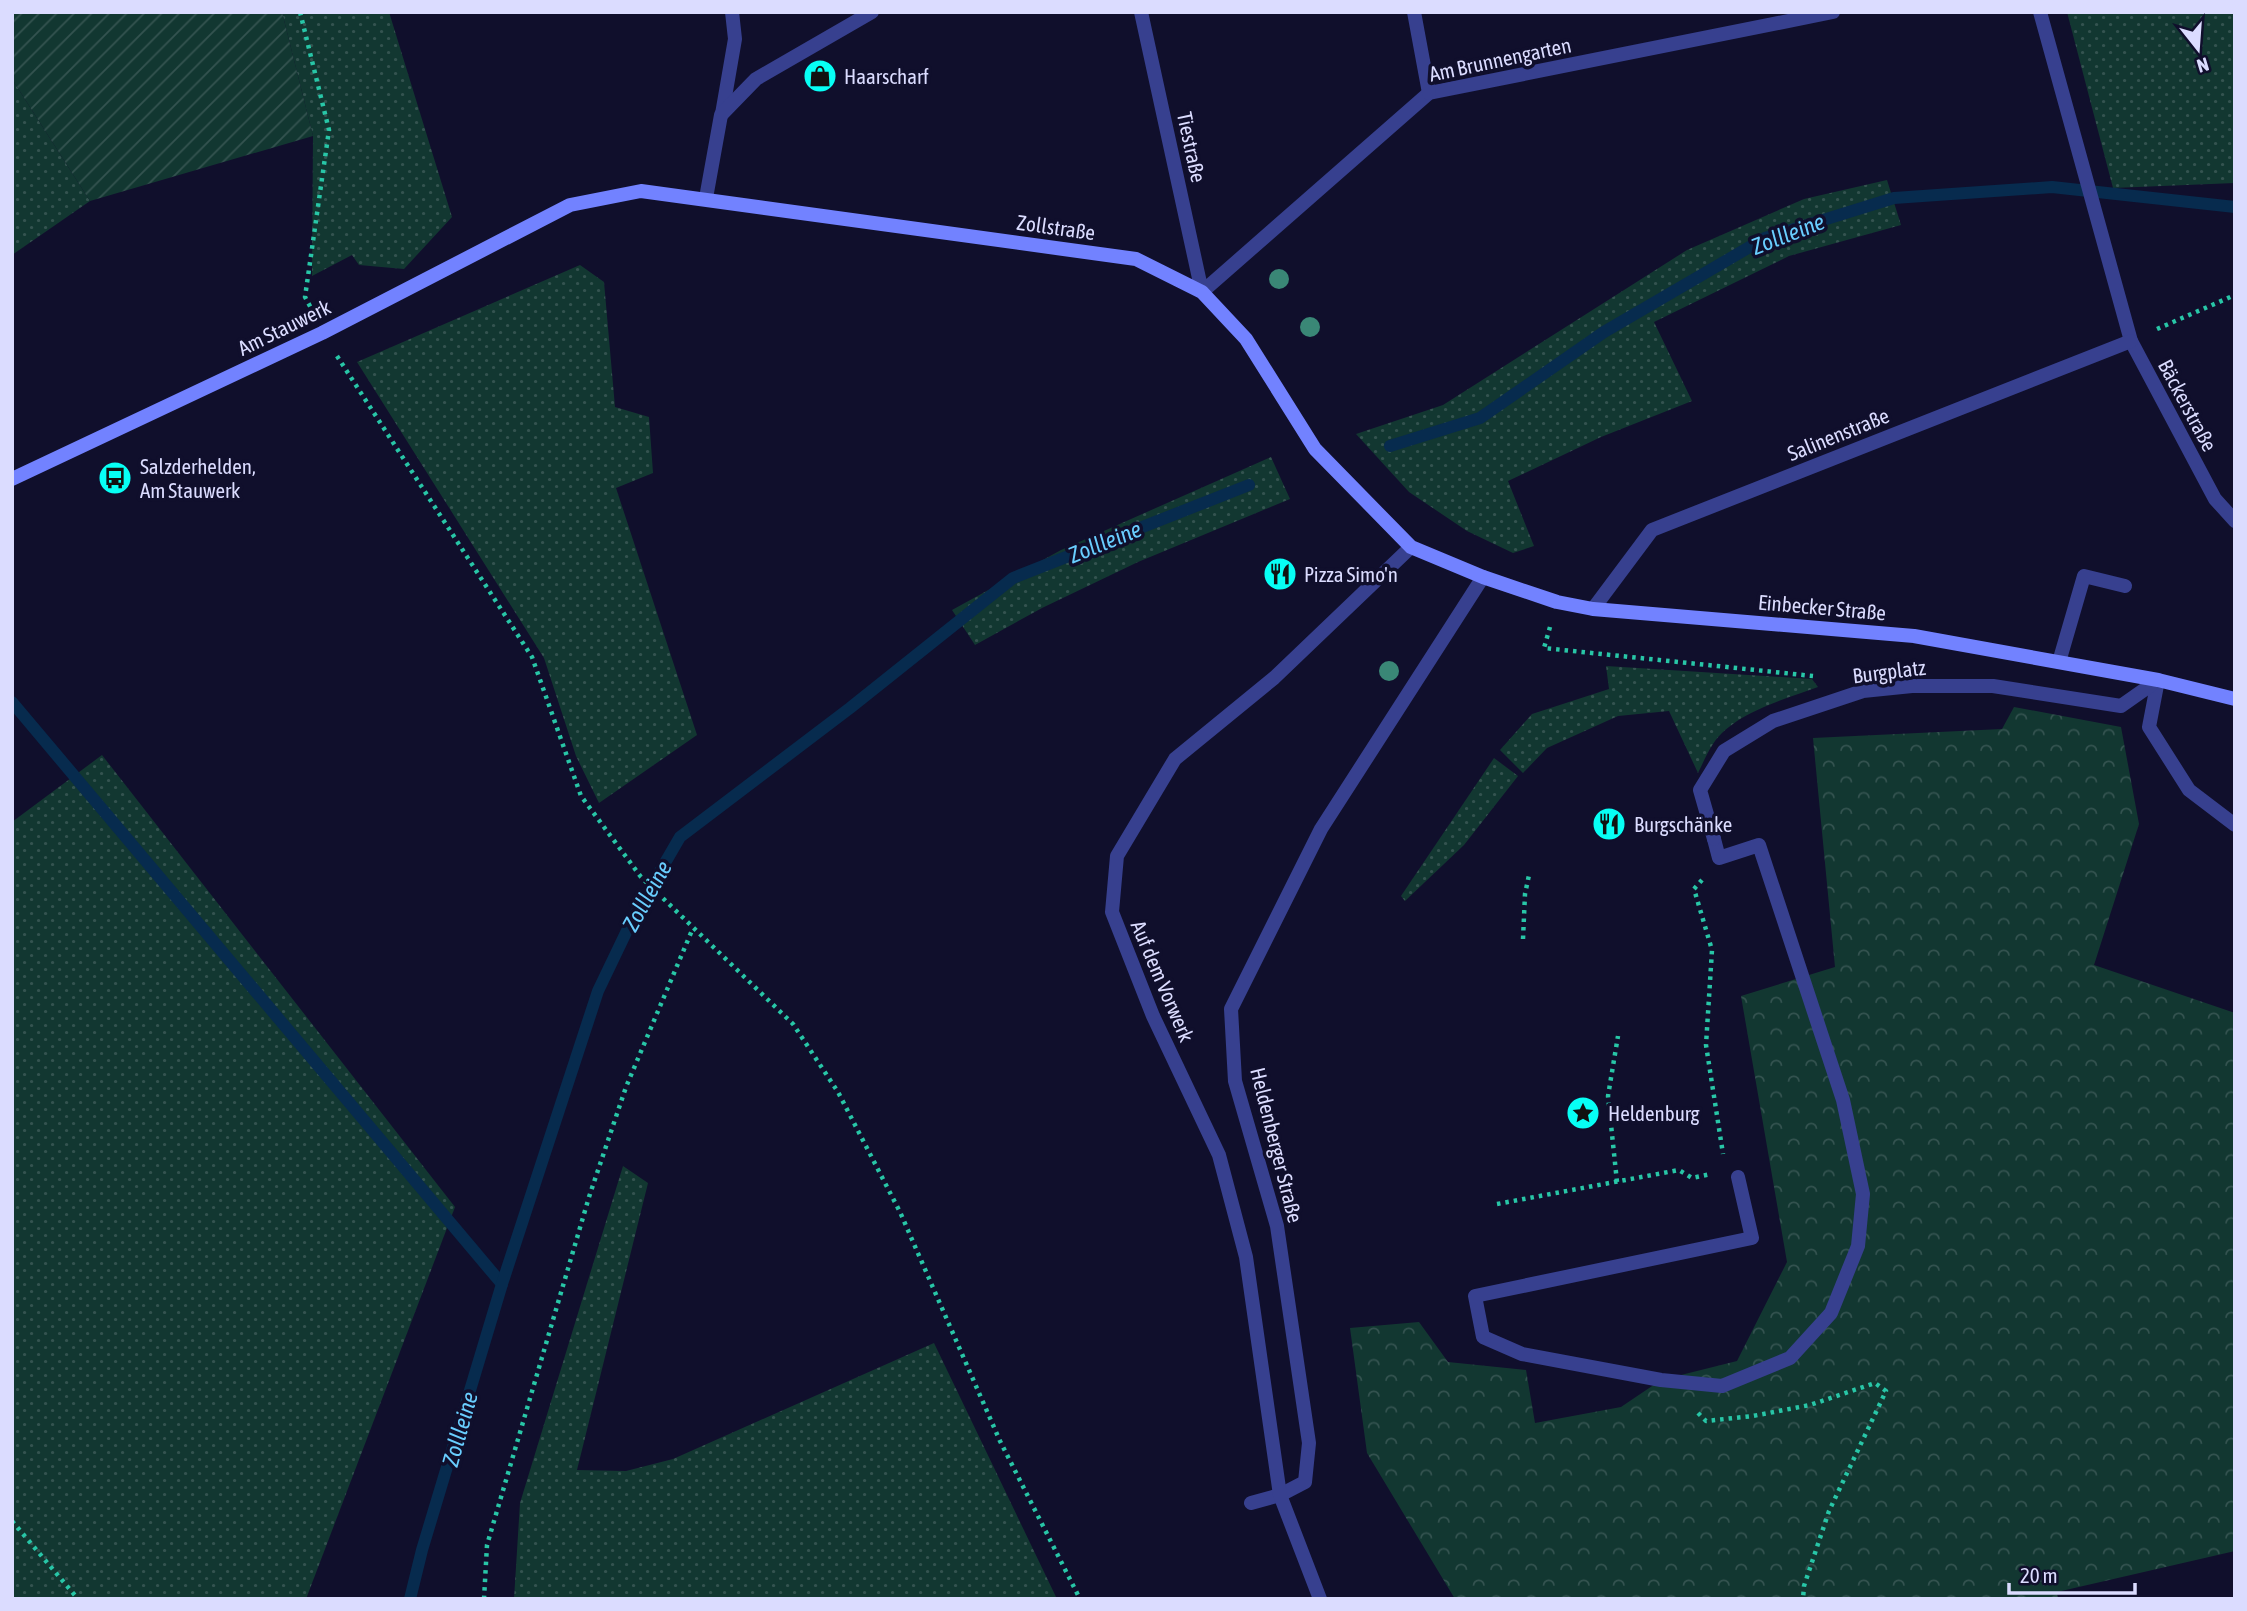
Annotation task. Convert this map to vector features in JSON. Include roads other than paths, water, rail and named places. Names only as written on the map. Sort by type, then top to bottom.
[{"type":"street","points":[[706,198],[734,39],[732,12]]},
{"type":"street","points":[[721,115],[756,79],[872,12]]},
{"type":"street","name":"Tiestraße","points":[[1141,12],[1202,292]]},
{"type":"street","points":[[1414,12],[1429,93]]},
{"type":"street","name":"Am Brunnengarten","points":[[1202,292],[1429,93],[1769,19],[1833,12]]},
{"type":"street","name":"Bäckerstraße","points":[[2040,12],[2130,341],[2215,499],[2235,521]]},
{"type":"street","name":"Zollstraße","points":[[570,205],[641,191],[1136,259],[1202,292],[1246,339],[1315,449],[1411,547]]},
{"type":"street","name":"Am Stauwerk","points":[[12,479],[322,333],[570,205]]},
{"type":"street","name":"Salinenstraße","points":[[1593,609],[1652,530],[2130,341]]},
{"type":"street","name":"Einbecker Straße","points":[[1411,547],[1482,578],[1557,602],[1593,609],[1914,636],[2158,680],[2235,699]]},
{"type":"street","name":"Auf dem Vorwerk","points":[[1280,1495],[1246,1257],[1219,1155],[1153,1016],[1112,912],[1117,856],[1175,759],[1274,678],[1411,547]]},
{"type":"street","points":[[2059,662],[2084,576],[2125,586]]},
{"type":"street","name":"Heldenberger Straße","points":[[1280,1495],[1305,1482],[1309,1443],[1277,1226],[1235,1081],[1231,1009],[1321,829],[1482,578]]},
{"type":"street","points":[[2158,680],[2149,727],[2189,790],[2235,825]]},
{"type":"street","name":"Burgplatz","points":[[1732,1174],[1752,1238],[1475,1296],[1483,1337],[1522,1354],[1661,1380],[1722,1385],[1790,1358],[1831,1313],[1858,1246],[1863,1194],[1843,1100],[1759,845],[1719,858],[1700,790],[1724,751],[1773,721],[1863,691],[1912,686],[1993,686],[2121,706],[2158,680]]},
{"type":"street","points":[[1251,1503],[1280,1495],[1320,1599]]},
{"type":"waterway","name":"Zollleine","points":[[1390,446],[1480,418],[1604,332],[1765,238],[1894,198],[2052,187],[2235,207]]},
{"type":"waterway","name":"Zollleine","points":[[410,1599],[422,1550],[502,1284],[598,991],[633,918],[680,837],[850,708],[1013,578],[1249,485]]},
{"type":"waterway","points":[[12,702],[502,1284]]},
{"type":"place","name":"Haarscharf","points":[[820,76]]},
{"type":"place","name":"Salzderhelden, Am Stauwerk","points":[[115,478]]},
{"type":"place","name":"Pizza Simo'n","points":[[1280,574]]},
{"type":"place","name":"Burgschänke","points":[[1609,824]]},
{"type":"place","name":"Heldenburg","points":[[1583,1113]]}]
